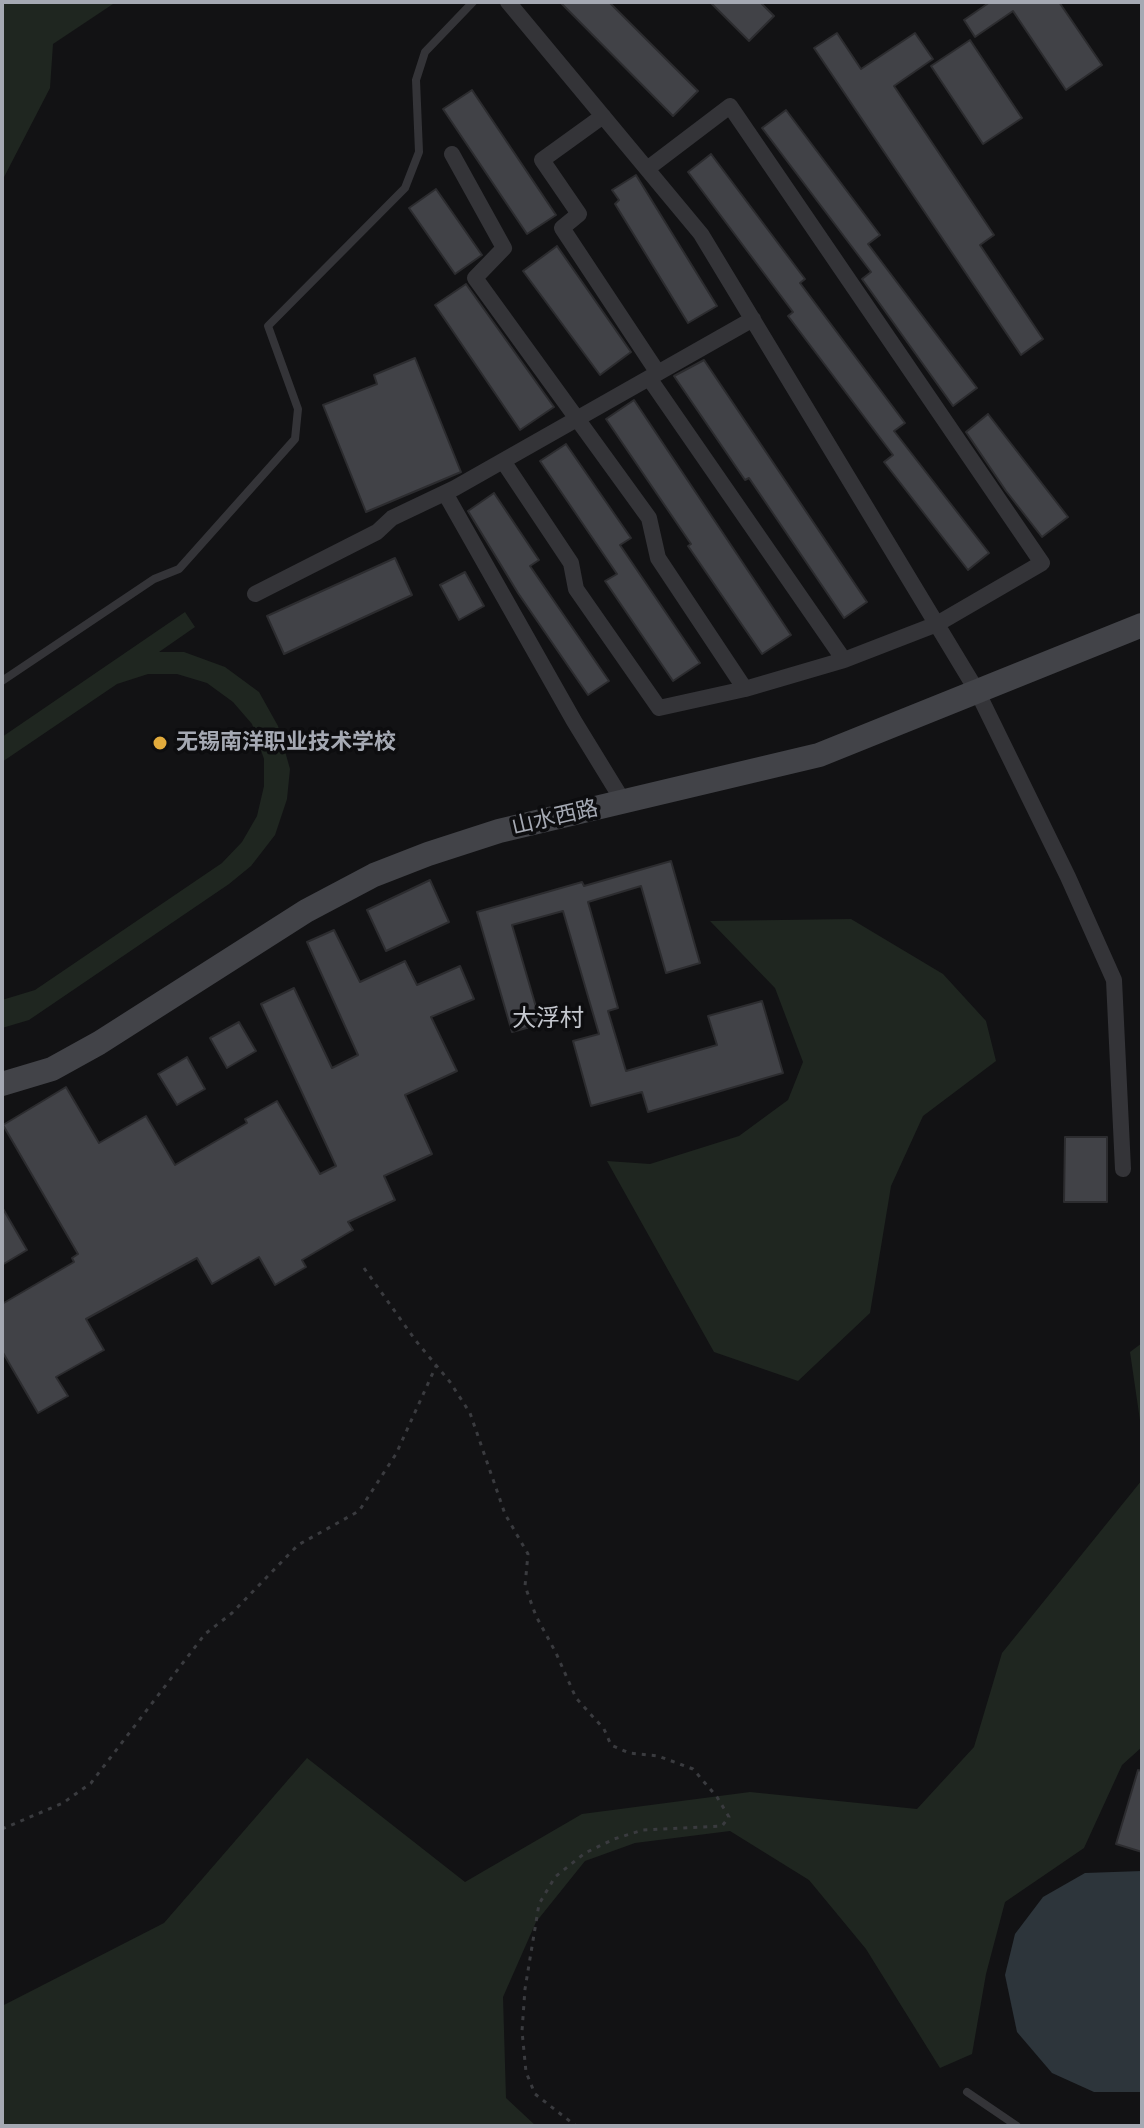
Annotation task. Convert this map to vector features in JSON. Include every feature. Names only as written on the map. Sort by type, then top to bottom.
[{"type":"street","points":[[508,2],[701,234],[977,691],[1068,877],[1114,980],[1123,1169]]},
{"type":"street","points":[[503,461],[571,563],[576,589],[659,708],[745,689],[844,660],[937,624],[1042,563],[730,106],[647,169]]},
{"type":"street","points":[[603,116],[542,160],[579,214],[562,228],[654,376],[844,660]]},
{"type":"street","points":[[452,154],[504,248],[475,278],[649,518],[658,558],[745,689]]},
{"type":"street","points":[[255,594],[377,532],[392,518],[445,493],[753,319]]},
{"type":"street","points":[[445,493],[623,801]]},
{"type":"street","name":"山水西路","points":[[2,1084],[52,1069],[99,1043],[306,911],[374,875],[499,831],[819,755],[1142,625]]},
{"type":"lane","points":[[2,681],[154,579],[179,569],[295,439],[298,409],[268,326],[405,188],[419,152],[416,80],[425,52],[473,2]]},
{"type":"lane","points":[[967,2092],[1017,2126]]},
{"type":"path","points":[[364,1268],[470,1413],[505,1514],[528,1554],[525,1586],[536,1616],[576,1698],[604,1729],[611,1745],[629,1753],[658,1756],[693,1769],[729,1817],[722,1826],[643,1830],[614,1839],[585,1853],[555,1877],[539,1904],[523,2017],[526,2072],[535,2094],[576,2126]]},
{"type":"path","points":[[2,1829],[63,1803],[91,1783],[205,1634],[232,1613],[298,1545],[359,1511],[396,1454],[436,1366]]},
{"type":"shaded area","points":[[2,2],[116,2],[53,44],[50,88],[2,181]]},
{"type":"shaded area","points":[[185,612],[195,627],[159,652],[184,652],[225,667],[259,692],[278,726],[290,769],[287,799],[275,835],[251,866],[229,884],[29,1020],[2,1028],[2,1000],[35,990],[222,863],[242,842],[257,816],[264,786],[264,759],[252,724],[233,702],[207,683],[177,674],[148,674],[117,684],[2,762],[2,737]]},
{"type":"shaded area","points":[[851,919],[943,974],[986,1021],[996,1061],[923,1116],[891,1186],[870,1313],[798,1381],[714,1352],[607,1161],[650,1164],[739,1136],[788,1100],[803,1062],[775,988],[710,921]]},
{"type":"shaded area","points":[[1142,1343],[1142,1434],[1130,1352]]},
{"type":"shaded area","points":[[1142,1480],[1142,1747],[1122,1765],[1084,1848],[1005,1902],[986,1974],[972,2054],[940,2068],[866,1949],[809,1880],[730,1831],[635,1843],[585,1861],[536,1922],[503,1997],[506,2098],[536,2126],[2,2126],[2,2006],[164,1923],[307,1758],[465,1882],[582,1814],[750,1792],[917,1809],[974,1747],[1002,1653]]},
{"type":"shaded area","points":[[1142,1871],[1142,2092],[1094,2092],[1052,2073],[1017,2032],[1005,1975],[1015,1934],[1043,1897],[1085,1873]]},
{"type":"building","points":[[560,2],[609,2],[698,91],[673,116]]},
{"type":"building","points":[[710,2],[760,2],[774,16],[749,41]]},
{"type":"building","points":[[990,2],[1059,2],[1102,65],[1066,90],[1013,11],[975,37],[964,20]]},
{"type":"building","points":[[837,33],[861,69],[915,33],[933,59],[894,86],[994,235],[980,245],[1043,339],[1021,355],[814,48]]},
{"type":"building","points":[[970,40],[1022,118],[983,144],[931,66]]},
{"type":"building","points":[[472,90],[556,215],[527,234],[443,109]]},
{"type":"building","points":[[786,110],[880,235],[868,244],[977,388],[953,406],[862,279],[871,272],[762,128]]},
{"type":"building","points":[[711,154],[805,279],[800,283],[905,423],[894,431],[989,553],[968,570],[884,462],[893,455],[788,316],[793,312],[688,172]]},
{"type":"building","points":[[636,175],[717,306],[688,323],[615,204],[619,200],[612,190]]},
{"type":"building","points":[[436,189],[482,255],[455,274],[409,208]]},
{"type":"building","points":[[557,246],[631,352],[600,375],[523,271]]},
{"type":"building","points":[[466,284],[554,407],[520,430],[435,305]]},
{"type":"building","points":[[415,358],[461,472],[366,512],[323,405],[377,384],[374,375]]},
{"type":"building","points":[[704,360],[867,602],[844,618],[749,478],[745,480],[674,376]]},
{"type":"building","points":[[634,400],[791,635],[762,654],[606,419]]},
{"type":"building","points":[[988,414],[1068,517],[1042,537],[966,432]]},
{"type":"building","points":[[566,444],[631,538],[620,545],[700,663],[673,681],[605,581],[617,574],[540,461]]},
{"type":"building","points":[[494,493],[539,560],[530,566],[609,681],[588,695],[518,593],[468,511]]},
{"type":"building","points":[[395,558],[412,595],[284,654],[267,616]]},
{"type":"building","points":[[465,572],[484,606],[459,620],[440,585]]},
{"type":"building","points":[[671,861],[700,963],[666,973],[641,886],[588,902],[618,1008],[608,1011],[626,1071],[717,1045],[708,1016],[762,1001],[783,1073],[648,1112],[642,1092],[591,1106],[573,1041],[599,1034],[563,911],[512,925],[541,1024],[512,1032],[477,912]]},
{"type":"building","points":[[430,880],[449,922],[386,951],[367,910]]},
{"type":"building","points":[[334,930],[360,982],[405,961],[417,985],[460,966],[474,999],[431,1017],[457,1071],[405,1095],[432,1154],[384,1176],[395,1200],[348,1222],[353,1230],[302,1260],[306,1267],[275,1285],[259,1257],[212,1284],[197,1258],[86,1319],[104,1350],[56,1377],[68,1396],[38,1413],[2,1351],[2,1304],[74,1262],[72,1258],[78,1254],[3,1125],[66,1087],[99,1143],[146,1116],[175,1165],[247,1123],[245,1119],[277,1101],[320,1174],[336,1166],[261,1004],[294,988],[332,1068],[358,1055],[307,942]]},
{"type":"building","points":[[239,1022],[256,1051],[227,1068],[210,1038]]},
{"type":"building","points":[[187,1057],[205,1089],[177,1105],[158,1074]]},
{"type":"building","points":[[1065,1137],[1107,1137],[1107,1202],[1064,1202]]},
{"type":"building","points":[[2,1207],[27,1250],[2,1265]]},
{"type":"building","points":[[1138,1770],[1142,1771],[1142,1852],[1116,1844]]},
{"type":"place","name":"无锡南洋职业技术学校","points":[[160,743]]},
{"type":"district","name":"大浮村","points":[[548,1019]]}]
